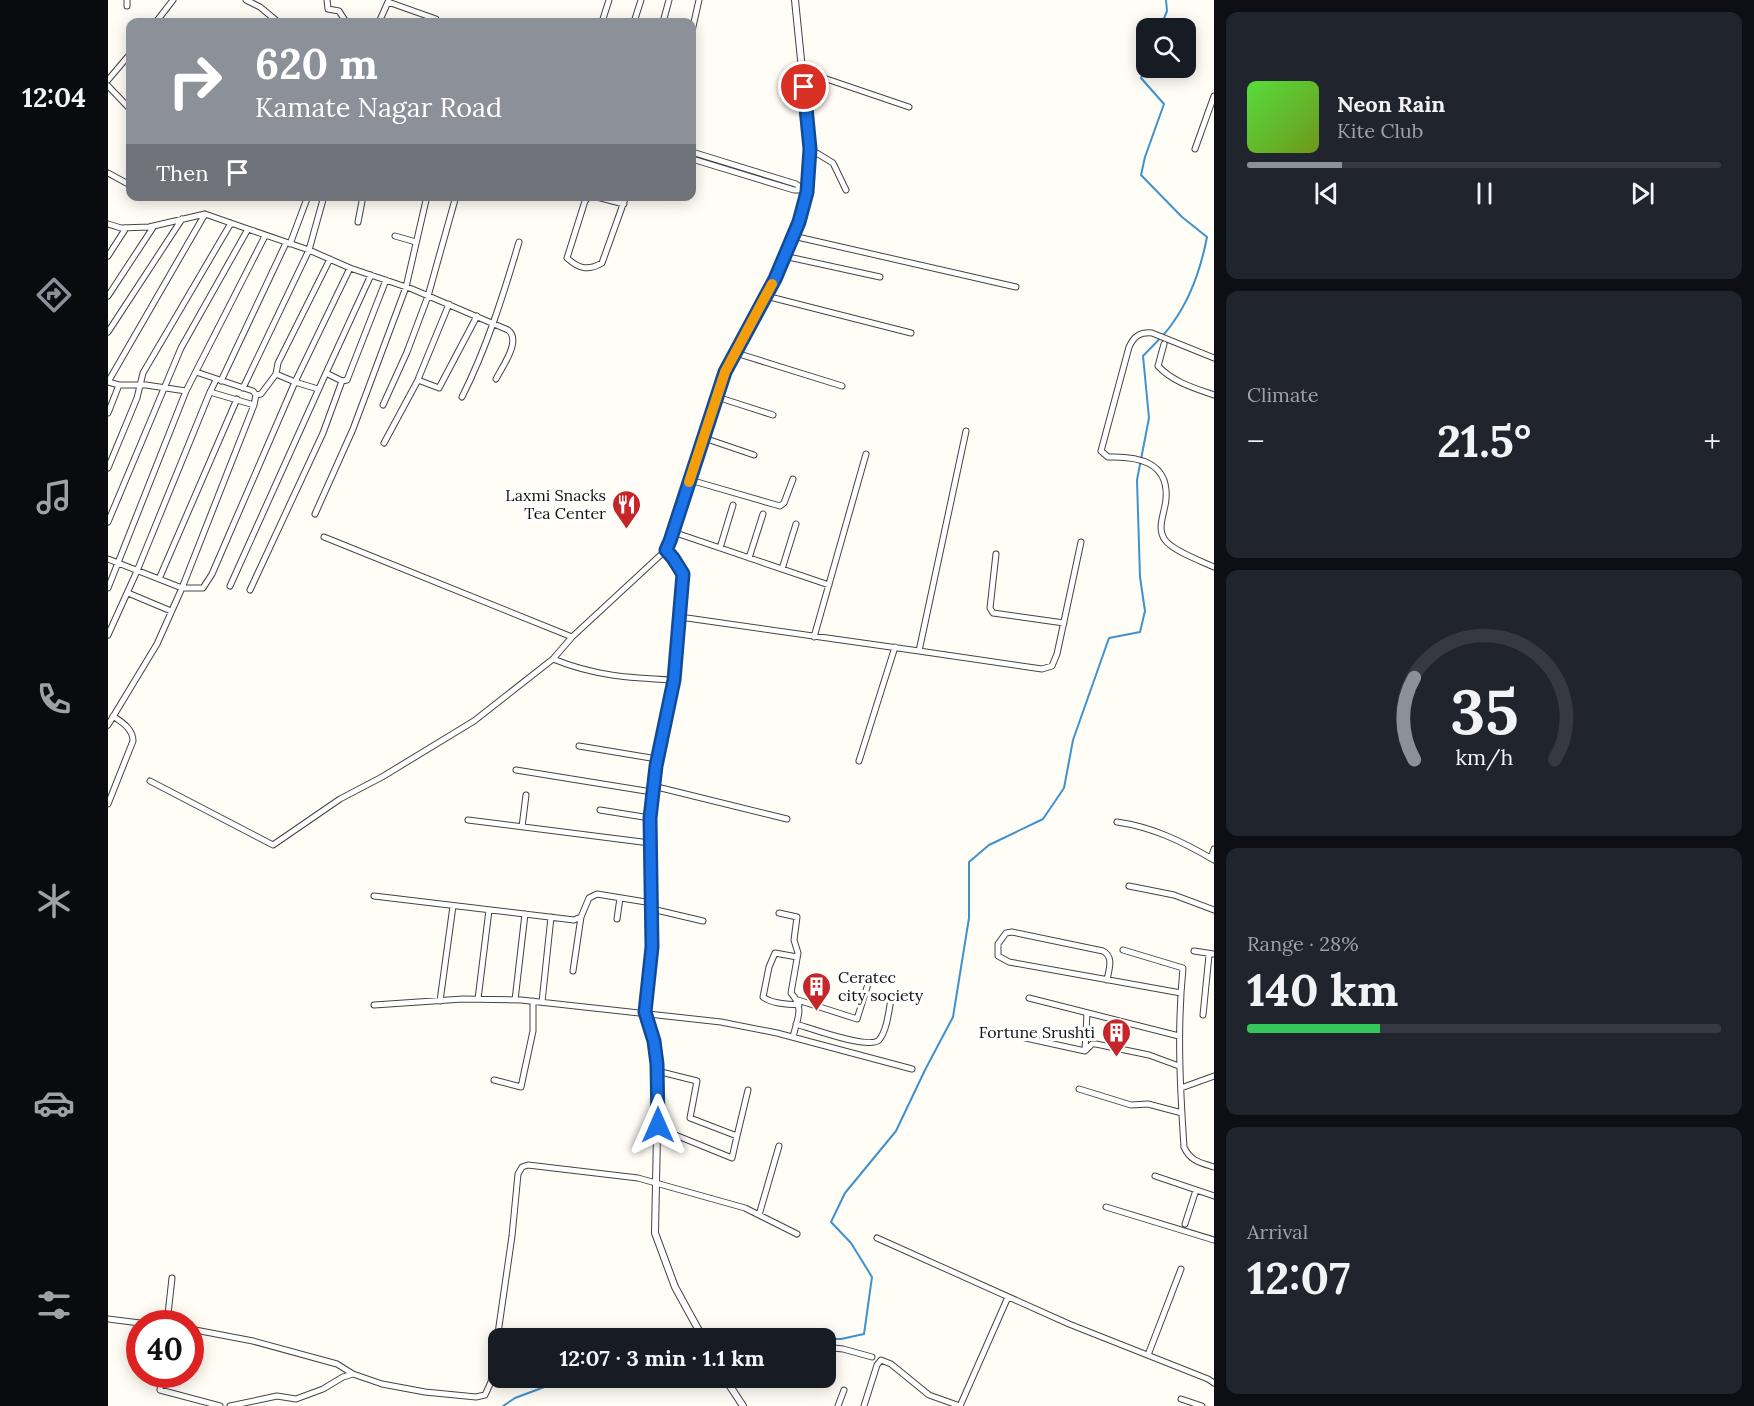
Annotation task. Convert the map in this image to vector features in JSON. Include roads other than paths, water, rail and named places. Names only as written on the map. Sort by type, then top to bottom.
[{"type":"street","points":[[159,18],[173,0]]},
{"type":"street","points":[[246,0],[260,7],[273,18]]},
{"type":"street","points":[[327,0],[328,9],[339,11],[342,18]]},
{"type":"street","points":[[603,18],[609,0]]},
{"type":"street","points":[[635,18],[640,0]]},
{"type":"street","points":[[664,18],[669,0]]},
{"type":"street","points":[[695,18],[699,0]]},
{"type":"street","points":[[150,781],[273,845],[340,799],[382,777],[474,721],[553,659],[572,637],[666,550],[674,532],[725,372],[766,296],[793,236],[804,191],[810,149],[795,0]]},
{"type":"street","points":[[381,18],[388,2],[431,18]]},
{"type":"street","points":[[108,80],[126,59]]},
{"type":"street","points":[[803,71],[909,107]]},
{"type":"street","points":[[108,86],[126,105]]},
{"type":"street","points":[[1195,149],[1214,96]]},
{"type":"street","points":[[810,149],[833,163],[846,190]]},
{"type":"street","points":[[696,154],[794,190],[804,191]]},
{"type":"street","points":[[696,160],[729,167]]},
{"type":"street","points":[[108,173],[126,183]]},
{"type":"street","points":[[108,635],[128,593],[210,392],[219,380],[288,244],[306,201]]},
{"type":"street","points":[[243,388],[309,250],[323,201]]},
{"type":"street","points":[[358,222],[362,201]]},
{"type":"street","points":[[315,514],[361,409],[406,287],[426,201]]},
{"type":"street","points":[[383,405],[407,352],[428,296],[455,201]]},
{"type":"street","points":[[585,201],[567,258],[586,269],[592,269],[602,263],[625,201]]},
{"type":"street","points":[[612,201],[624,204]]},
{"type":"street","points":[[186,391],[108,382],[205,214]]},
{"type":"street","points":[[108,224],[126,228],[154,226],[205,214],[309,250],[350,268],[450,304],[512,333],[514,339],[512,347],[496,379]]},
{"type":"street","points":[[108,332],[182,219]]},
{"type":"street","points":[[108,468],[137,398],[143,373],[231,223]]},
{"type":"street","points":[[108,296],[154,226]]},
{"type":"street","points":[[108,255],[126,228]]},
{"type":"street","points":[[108,522],[191,328],[249,229]]},
{"type":"street","points":[[108,588],[186,391],[265,236]]},
{"type":"street","points":[[395,236],[416,242]]},
{"type":"street","points":[[793,236],[1016,287]]},
{"type":"street","points":[[462,397],[478,366],[494,324],[519,242]]},
{"type":"street","points":[[784,256],[880,278]]},
{"type":"street","points":[[256,395],[261,394],[276,374],[278,363],[330,259]]},
{"type":"street","points":[[108,559],[182,588],[203,588],[212,574],[295,381],[350,268]]},
{"type":"street","points":[[230,586],[371,275]]},
{"type":"street","points":[[326,373],[342,381],[347,380],[386,280]]},
{"type":"street","points":[[766,296],[912,333]]},
{"type":"street","points":[[384,443],[418,381],[450,304]]},
{"type":"street","points":[[418,381],[439,388],[477,316]]},
{"type":"street","points":[[1214,358],[1144,332],[1132,339],[1101,451],[1108,457],[1139,458],[1160,473],[1166,486],[1161,525],[1165,540],[1171,546],[1214,567]]},
{"type":"street","points":[[1164,341],[1158,366],[1180,382],[1214,395]]},
{"type":"street","points":[[736,353],[842,386]]},
{"type":"street","points":[[196,372],[253,391],[256,395]]},
{"type":"street","points":[[276,374],[318,388]]},
{"type":"street","points":[[250,590],[315,449],[342,381]]},
{"type":"street","points":[[108,413],[119,385]]},
{"type":"street","points":[[210,392],[254,405]]},
{"type":"street","points":[[108,725],[157,644],[182,588],[256,395]]},
{"type":"street","points":[[717,397],[772,415]]},
{"type":"street","points":[[159,579],[237,399]]},
{"type":"street","points":[[918,651],[966,431]]},
{"type":"street","points":[[704,438],[754,455]]},
{"type":"street","points":[[814,637],[866,454]]},
{"type":"street","points":[[690,480],[780,506],[784,502],[793,479]]},
{"type":"street","points":[[720,548],[733,505]]},
{"type":"street","points":[[749,558],[763,514]]},
{"type":"street","points":[[782,569],[796,524]]},
{"type":"street","points":[[674,532],[829,585]]},
{"type":"street","points":[[324,537],[572,637]]},
{"type":"street","points":[[680,618],[1047,668],[1055,661],[1081,542]]},
{"type":"street","points":[[666,550],[683,574],[674,680],[657,759],[650,818],[652,947],[645,1012],[654,1041],[657,1071],[655,1233],[675,1287],[698,1328]]},
{"type":"street","points":[[996,554],[990,608],[993,613],[1064,623]]},
{"type":"street","points":[[128,593],[171,611]]},
{"type":"street","points":[[858,761],[894,647]]},
{"type":"street","points":[[553,659],[595,673],[641,679],[674,680]]},
{"type":"street","points":[[108,804],[133,741],[133,734],[113,716]]},
{"type":"street","points":[[579,746],[657,759]]},
{"type":"street","points":[[516,770],[653,789],[787,819]]},
{"type":"street","points":[[522,827],[526,795]]},
{"type":"street","points":[[600,810],[650,818]]},
{"type":"street","points":[[468,820],[650,843]]},
{"type":"street","points":[[1117,822],[1148,828],[1212,859],[1214,849]]},
{"type":"street","points":[[1129,886],[1174,895],[1214,910]]},
{"type":"street","points":[[573,971],[580,917],[587,901],[594,895],[620,898],[703,921]]},
{"type":"street","points":[[374,896],[574,920],[580,917]]},
{"type":"street","points":[[617,919],[620,898]]},
{"type":"street","points":[[440,1001],[453,906]]},
{"type":"street","points":[[478,999],[489,910]]},
{"type":"street","points":[[779,913],[797,917],[794,940],[797,957],[791,993],[798,1003],[793,1037]]},
{"type":"street","points":[[515,1000],[525,914]]},
{"type":"street","points":[[542,1002],[551,917]]},
{"type":"street","points":[[1107,980],[1110,960],[1107,953],[1103,951],[1012,932],[1006,933],[998,944],[998,956],[1009,962],[1107,980],[1181,993]]},
{"type":"street","points":[[1123,950],[1184,968],[1179,1036],[1184,1147],[1192,1159],[1214,1167]]},
{"type":"street","points":[[1194,951],[1212,954],[1203,1016]]},
{"type":"street","points":[[797,957],[775,953],[763,997],[775,1002],[798,1003],[857,1019],[868,984]]},
{"type":"street","points":[[796,1024],[856,1041],[873,1043],[878,1040],[884,1030],[892,994]]},
{"type":"street","points":[[1029,998],[1179,1036]]},
{"type":"street","points":[[374,1005],[478,999],[533,1001],[645,1012],[721,1022],[793,1037],[912,1069]]},
{"type":"street","points":[[494,1080],[521,1087],[533,1031],[533,1001]]},
{"type":"street","points":[[1084,1051],[1087,1013]]},
{"type":"street","points":[[994,1030],[1084,1051]]},
{"type":"street","points":[[1084,1051],[1092,1044],[1096,1044],[1149,1055],[1179,1066]]},
{"type":"street","points":[[657,1071],[697,1081],[690,1118],[737,1136]]},
{"type":"street","points":[[1180,1088],[1214,1076]]},
{"type":"street","points":[[1079,1089],[1131,1105],[1148,1104],[1182,1113]]},
{"type":"street","points":[[658,1128],[732,1158],[748,1090]]},
{"type":"street","points":[[759,1215],[778,1146]]},
{"type":"street","points":[[204,1332],[253,1341],[337,1364],[353,1374],[382,1383],[425,1392],[476,1397],[484,1395],[491,1382],[520,1170],[528,1165],[656,1182],[716,1198],[759,1215],[797,1234]]},
{"type":"street","points":[[1155,1176],[1214,1196]]},
{"type":"street","points":[[1185,1224],[1196,1190]]},
{"type":"street","points":[[1107,1207],[1214,1240]]},
{"type":"street","points":[[877,1238],[1008,1297],[1214,1383]]},
{"type":"street","points":[[1148,1355],[1181,1269]]},
{"type":"street","points":[[168,1310],[172,1278]]},
{"type":"street","points":[[864,1406],[877,1365],[881,1360],[891,1364],[929,1395],[960,1406],[1008,1297]]},
{"type":"street","points":[[108,1319],[126,1321]]},
{"type":"street","points":[[836,1348],[872,1357]]},
{"type":"street","points":[[230,1406],[277,1396],[296,1399],[353,1374]]},
{"type":"street","points":[[160,1388],[160,1390],[220,1406]]},
{"type":"street","points":[[731,1388],[743,1406]]},
{"type":"street","points":[[838,1406],[844,1390]]},
{"type":"street","points":[[1181,1399],[1203,1406]]},
{"type":"waterway","points":[[1164,18],[1167,11],[1166,0]]},
{"type":"waterway","points":[[836,1339],[864,1334],[872,1277],[851,1243],[831,1222],[845,1193],[896,1131],[953,1017],[969,918],[969,862],[989,845],[1043,819],[1064,788],[1073,740],[1109,638],[1140,632],[1145,611],[1140,577],[1137,480],[1149,418],[1143,356],[1162,337],[1185,304],[1202,260],[1207,237],[1182,217],[1141,175],[1164,104],[1141,78]]},
{"type":"waterway","points":[[503,1406],[515,1398],[542,1388]]},
{"type":"place","name":"Laxmi Snacks Tea Center","points":[[627,530]]},
{"type":"place","name":"Ceratec city society","points":[[817,1012]]},
{"type":"place","name":"Fortune Srushti","points":[[1116,1058]]}]
